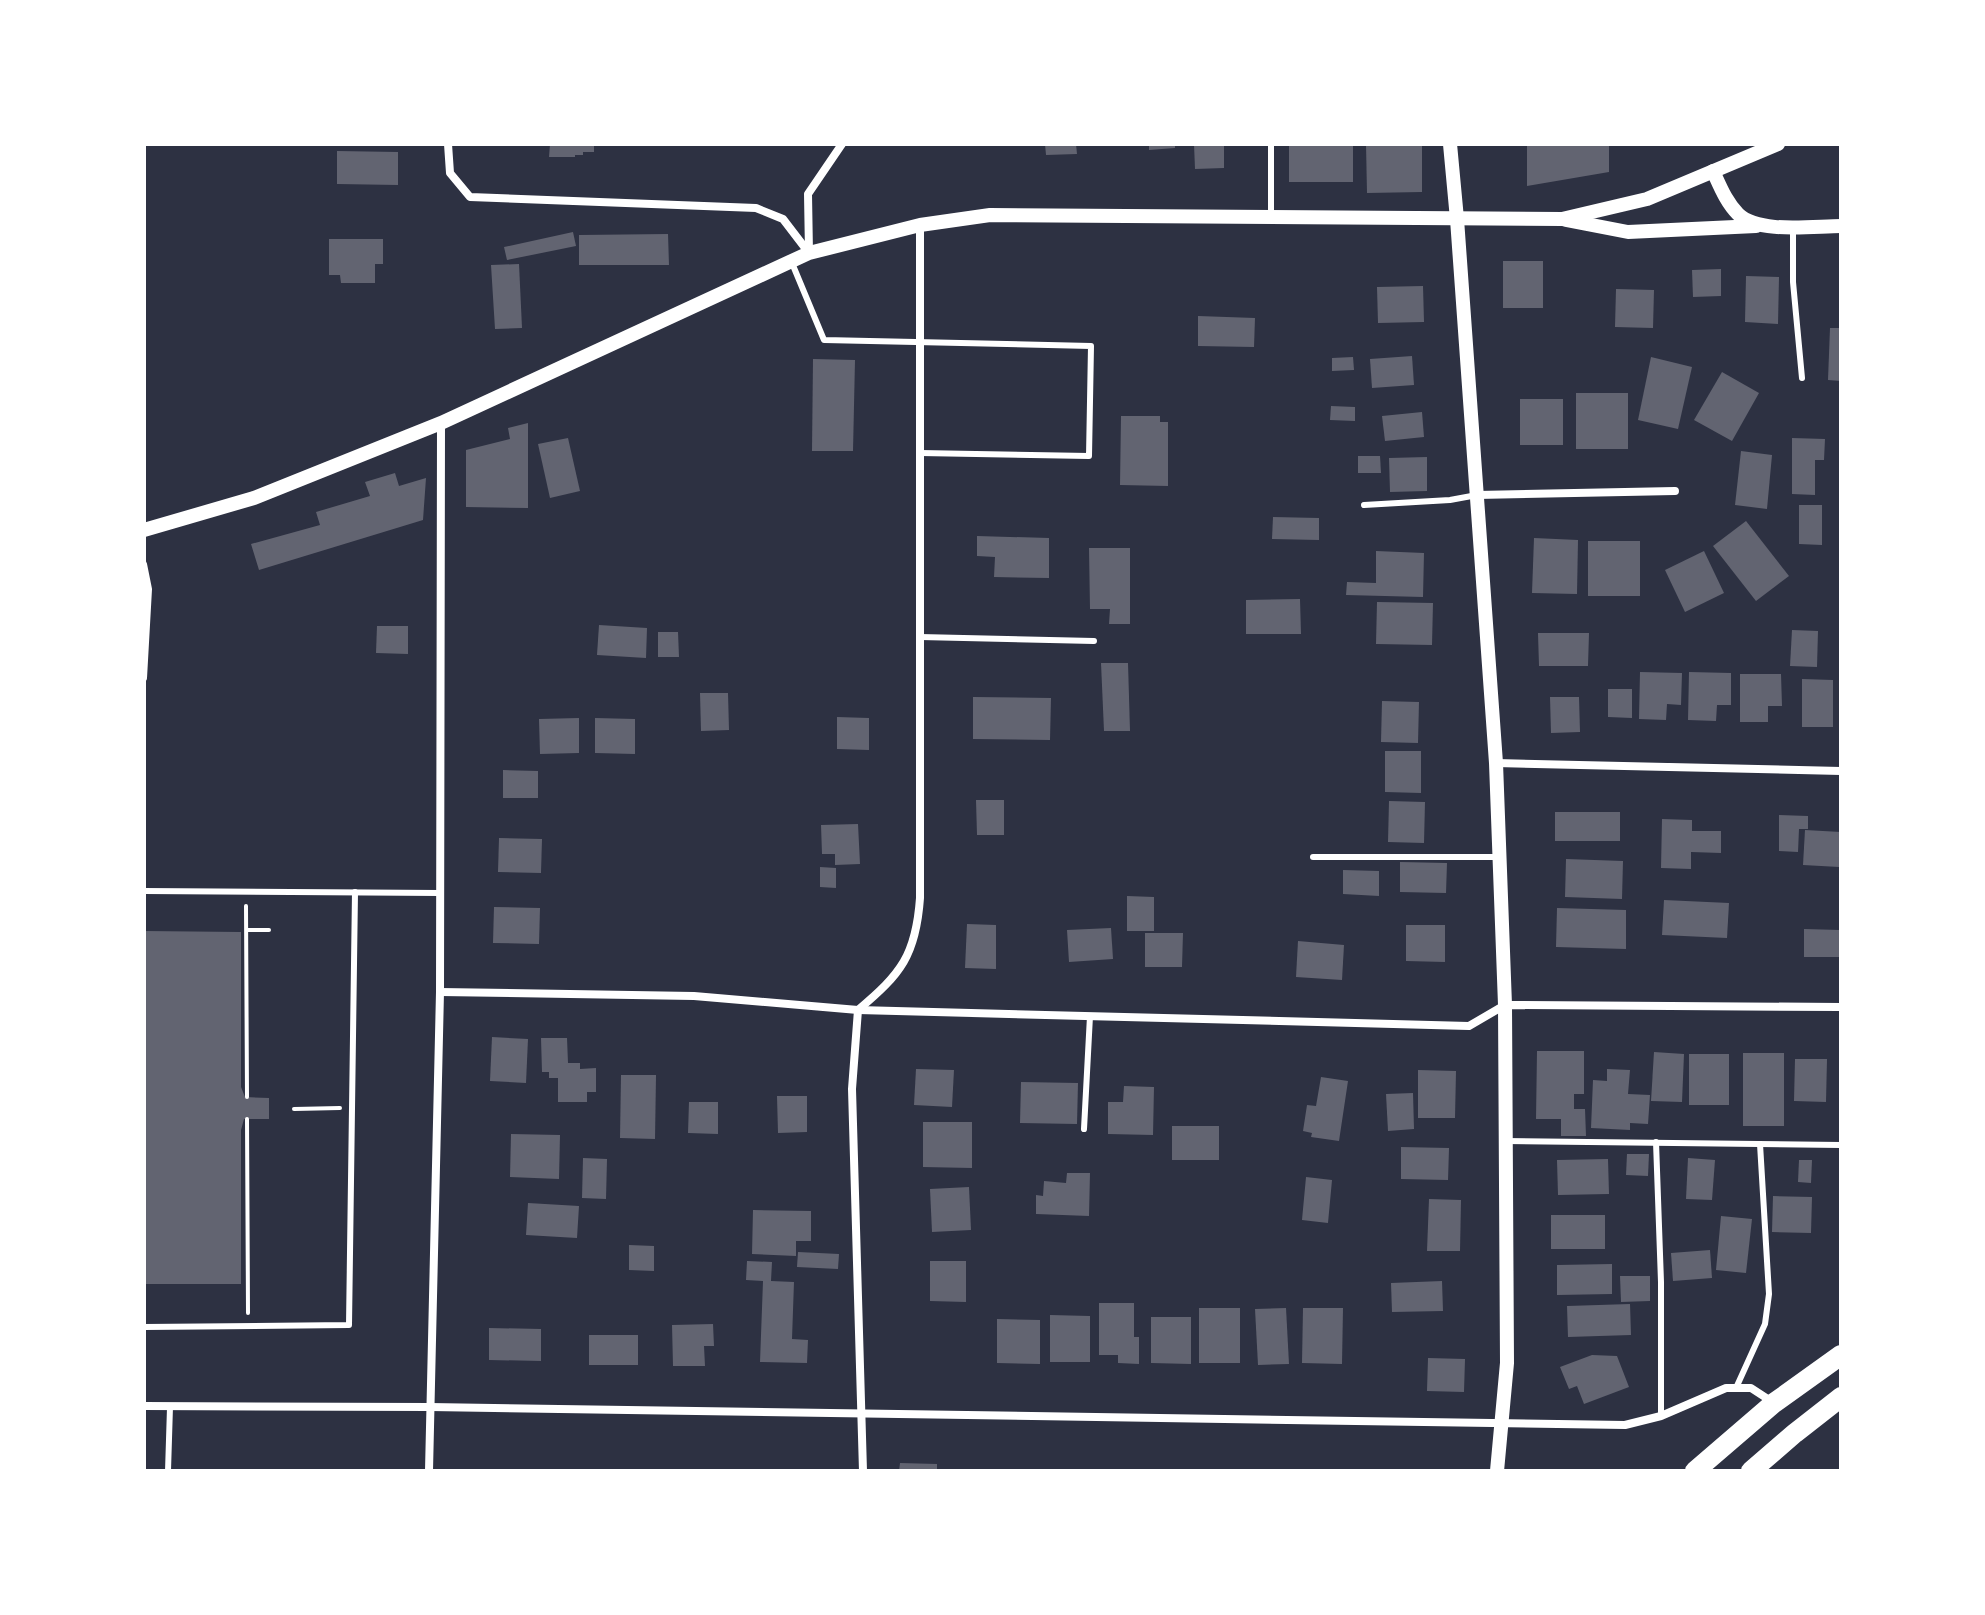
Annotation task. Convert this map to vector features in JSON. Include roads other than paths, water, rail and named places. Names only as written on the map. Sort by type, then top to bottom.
[{"type":"main road","points":[[1695,1471],[1774,1403],[1841,1355]]},
{"type":"main road","points":[[1751,1471],[1841,1397]]},
{"type":"street","points":[[448,144],[450,173],[470,197],[756,208],[783,219],[809,253]]},
{"type":"street","points":[[809,253],[808,194],[842,144]]},
{"type":"street","points":[[1450,144],[1496,763],[1500,857],[1505,1005],[1507,1363],[1497,1471]]},
{"type":"street","points":[[1562,219],[1647,199],[1778,144]]},
{"type":"street","points":[[1713,171],[1725,198],[1739,215],[1756,226]]},
{"type":"street","points":[[144,530],[254,498],[441,423],[809,253],[920,225],[990,215],[1562,219],[1628,232],[1841,226]]},
{"type":"street","points":[[863,1471],[852,1089],[858,1010],[891,980],[905,962],[918,933],[920,898],[920,225]]},
{"type":"street","points":[[429,1471],[440,992],[441,423]]},
{"type":"street","points":[[1477,495],[1675,491]]},
{"type":"street","points":[[1496,763],[1841,771]]},
{"type":"street","points":[[440,992],[694,996],[858,1010],[1469,1026],[1505,1005],[1841,1007]]},
{"type":"street","points":[[144,1406],[430,1407],[1625,1425],[1661,1416],[1726,1388],[1751,1388],[1774,1403]]},
{"type":"lane","points":[[1271,144],[1271,217]]},
{"type":"lane","points":[[1793,226],[1793,282],[1802,378]]},
{"type":"lane","points":[[791,262],[824,340],[1091,346],[1089,456],[920,453]]},
{"type":"lane","points":[[1364,505],[1450,500],[1477,495]]},
{"type":"lane","points":[[144,564],[149,589],[144,678]]},
{"type":"lane","points":[[920,637],[1094,641]]},
{"type":"lane","points":[[1313,857],[1500,857]]},
{"type":"lane","points":[[144,891],[440,893]]},
{"type":"lane","points":[[144,1327],[349,1325],[355,892]]},
{"type":"lane","points":[[1084,1129],[1090,1016]]},
{"type":"lane","points":[[1505,1141],[1841,1145]]},
{"type":"lane","points":[[1656,1142],[1661,1282],[1661,1416]]},
{"type":"lane","points":[[1736,1388],[1765,1324],[1769,1294],[1760,1144]]},
{"type":"lane","points":[[168,1471],[170,1407]]}]
